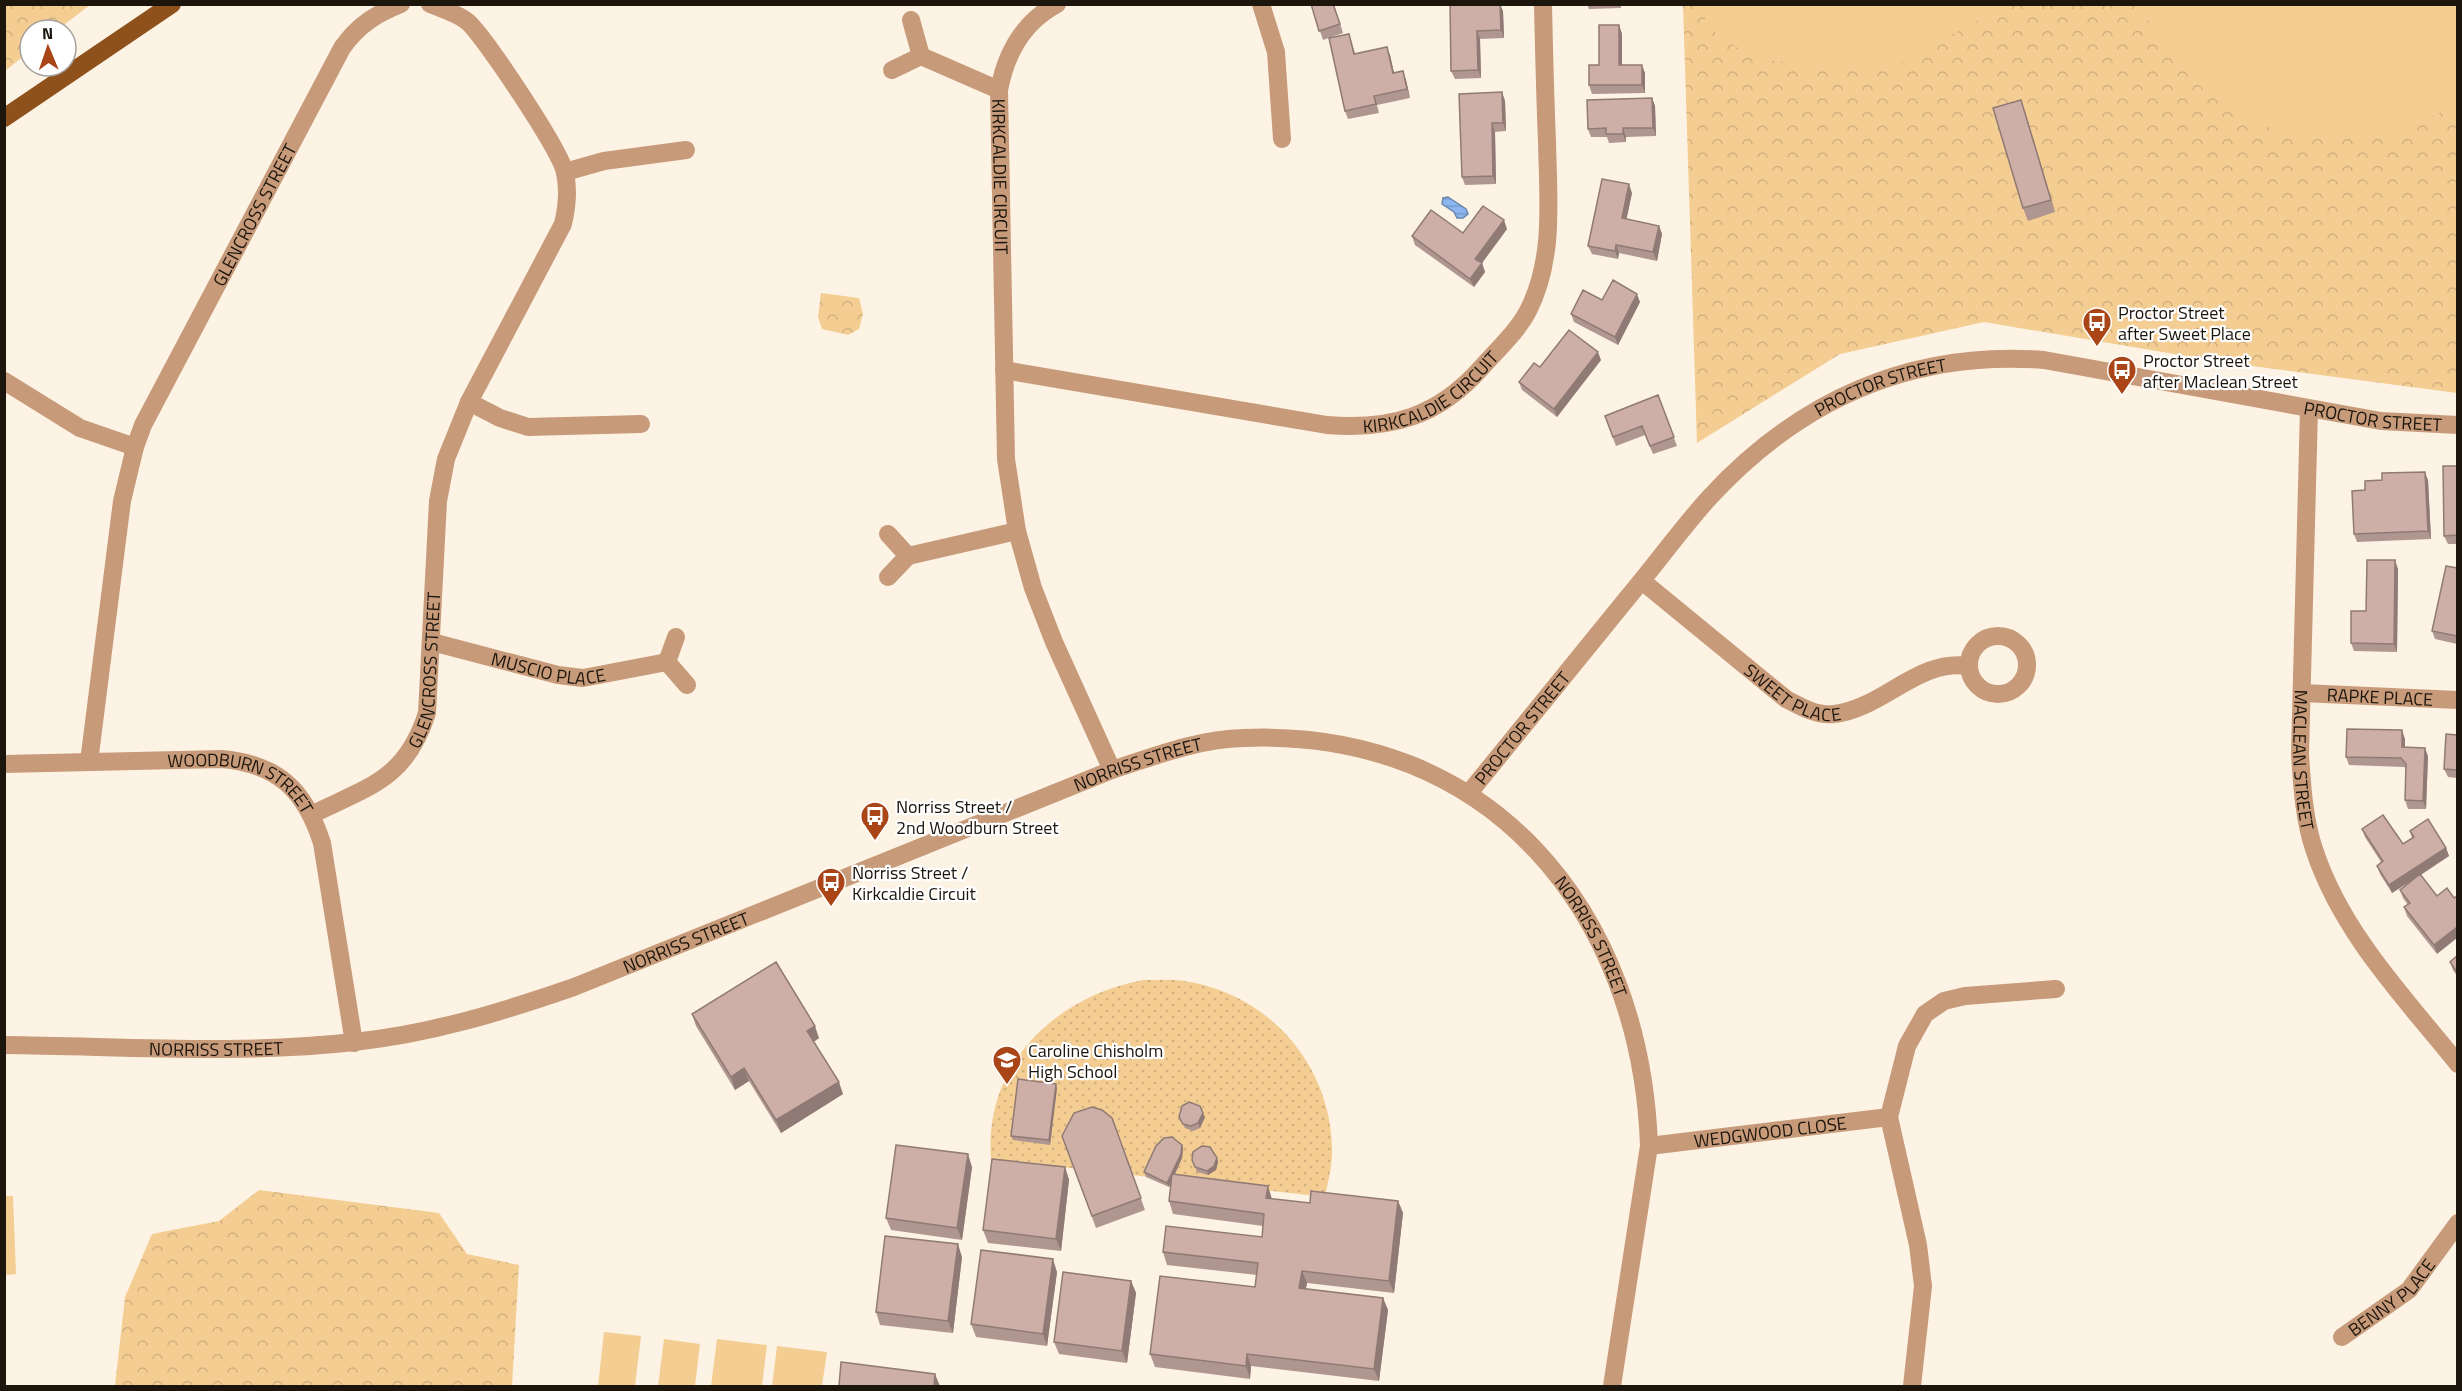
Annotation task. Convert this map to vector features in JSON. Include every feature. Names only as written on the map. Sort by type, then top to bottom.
[{"type":"main road","points":[[4,118],[172,4]]},
{"type":"street","name":"GLENCROSS STREET","points":[[89,762],[122,501],[135,447],[143,425],[342,48],[352,35],[375,15],[401,4]]},
{"type":"street","name":"GLENCROSS STREET","points":[[313,814],[385,778],[404,761],[419,739],[427,713],[438,501],[446,459],[469,402],[563,224],[568,203],[565,172],[555,149],[485,42],[460,10],[430,4]]},
{"type":"street","name":"KIRKCALDIE CIRCUIT","points":[[1057,4],[1032,21],[1014,44],[1002,74],[999,90],[1006,459],[1017,531],[1033,588],[1049,632],[1112,770]]},
{"type":"street","points":[[1261,4],[1276,52],[1282,139]]},
{"type":"street","name":"KIRKCALDIE CIRCUIT","points":[[1004,370],[1327,425],[1363,428],[1399,422],[1433,407],[1465,385],[1518,326],[1528,312],[1541,279],[1549,225],[1543,4]]},
{"type":"street","points":[[911,20],[921,56]]},
{"type":"street","points":[[892,70],[921,56],[999,90]]},
{"type":"street","points":[[565,172],[604,161],[686,150]]},
{"type":"street","name":"PROCTOR STREET","points":[[1469,793],[1709,498],[1756,452],[1782,432],[1836,398],[1893,375],[1953,361],[2014,358],[2044,360],[2380,421],[2457,425]]},
{"type":"street","points":[[4,381],[80,429],[135,447]]},
{"type":"street","points":[[469,402],[500,418],[528,427],[641,424]]},
{"type":"street","name":"MACLEAN STREET","points":[[2309,409],[2300,754],[2303,802],[2313,847],[2329,890],[2365,947],[2457,1064]]},
{"type":"street","points":[[888,577],[908,556],[1017,531]]},
{"type":"street","points":[[888,534],[908,556]]},
{"type":"street","name":"SWEET PLACE","points":[[1641,581],[1786,699],[1809,711],[1834,714],[1858,707],[1936,668],[1953,664],[1968,666]]},
{"type":"street","points":[[676,637],[667,662],[687,685]]},
{"type":"street","name":"MUSCIO PLACE","points":[[432,642],[558,675],[583,678],[667,662]]},
{"type":"street","name":"RAPKE PLACE","points":[[2302,693],[2457,700]]},
{"type":"street","name":"NORRISS STREET","points":[[4,1045],[246,1048],[354,1042],[443,1028],[487,1017],[574,987],[1112,770],[1184,747],[1242,738],[1300,738],[1358,747],[1442,778],[1469,793],[1507,821],[1542,855],[1573,895],[1600,939],[1620,987],[1636,1039],[1650,1146],[1612,1386]]},
{"type":"street","name":"WOODBURN STREET","points":[[4,764],[222,759],[248,761],[273,772],[295,790],[313,814],[322,843],[354,1042]]},
{"type":"street","points":[[1912,1386],[1923,1286],[1918,1245],[1889,1117],[1907,1046],[1925,1014],[1944,1001],[1965,996],[2056,989]]},
{"type":"street","name":"WEDGWOOD CLOSE","points":[[1650,1146],[1889,1117]]},
{"type":"street","name":"BENNY PLACE","points":[[2342,1337],[2409,1290],[2457,1223]]},
{"type":"green space","points":[[5,4],[90,4],[73,18],[18,18],[18,61],[5,71]]},
{"type":"green space","points":[[1705,4],[1999,5],[1992,13],[1900,63],[1822,65],[1753,59],[1705,25]]},
{"type":"green space","points":[[1683,5],[2457,5],[2457,393],[2222,362],[1984,322],[1840,354],[1697,443]]},
{"type":"green space","points":[[2139,5],[2457,5],[2457,102],[2427,119],[2394,131],[2361,138],[2327,139],[2294,134],[2261,124],[2230,109],[2202,88],[2167,49]]},
{"type":"green space","points":[[821,293],[859,298],[863,314],[859,329],[848,335],[822,329],[818,317]]},
{"type":"green space","points":[[1143,980],[1179,980],[1214,988],[1242,1000],[1267,1017],[1288,1037],[1306,1061],[1320,1087],[1328,1116],[1332,1153],[1325,1197],[991,1159],[992,1125],[999,1094],[1013,1066],[1031,1041],[1054,1019],[1081,1002],[1111,989]]},
{"type":"green space","points":[[259,1190],[439,1213],[467,1254],[519,1265],[512,1386],[115,1386],[125,1297],[152,1234],[219,1221]]},
{"type":"green space","points":[[4,1196],[13,1196],[16,1274],[5,1275]]},
{"type":"green space","points":[[604,1332],[641,1336],[635,1386],[598,1386]]},
{"type":"green space","points":[[664,1339],[700,1344],[695,1386],[658,1386]]},
{"type":"green space","points":[[717,1339],[767,1345],[762,1386],[711,1386]]},
{"type":"green space","points":[[777,1346],[827,1352],[822,1386],[772,1386]]},
{"type":"water","points":[[1448,197],[1466,209],[1468,214],[1463,218],[1457,218],[1454,212],[1442,204],[1443,198]]},
{"type":"building","points":[[1311,4],[1333,4],[1340,24],[1319,31]]},
{"type":"building","points":[[1450,4],[1500,4],[1501,30],[1477,31],[1478,70],[1451,71]]},
{"type":"building","points":[[1599,25],[1619,25],[1619,65],[1642,65],[1642,85],[1589,85],[1589,65],[1599,65]]},
{"type":"building","points":[[1349,34],[1354,54],[1387,47],[1393,73],[1403,71],[1407,89],[1374,96],[1376,104],[1345,111],[1329,38]]},
{"type":"building","points":[[1502,92],[1503,123],[1492,123],[1493,176],[1462,177],[1459,94]]},
{"type":"building","points":[[1652,98],[1653,128],[1623,128],[1623,134],[1606,134],[1606,128],[1588,129],[1587,100]]},
{"type":"building","points":[[2021,100],[2051,200],[2023,208],[1993,108]]},
{"type":"building","points":[[1602,179],[1629,184],[1622,218],[1659,226],[1653,252],[1616,245],[1615,251],[1588,246]]},
{"type":"building","points":[[1483,206],[1504,220],[1475,259],[1482,263],[1470,279],[1412,236],[1431,210],[1463,233]]},
{"type":"building","points":[[1613,280],[1637,294],[1615,337],[1571,314],[1583,290],[1602,300]]},
{"type":"building","points":[[1569,330],[1598,352],[1554,409],[1519,382],[1534,363],[1540,367]]},
{"type":"building","points":[[1658,395],[1674,437],[1650,446],[1642,426],[1613,437],[1605,416]]},
{"type":"building","points":[[2443,466],[2457,466],[2457,535],[2444,536]]},
{"type":"building","points":[[2425,472],[2428,531],[2354,534],[2352,491],[2365,490],[2365,481],[2382,480],[2382,473]]},
{"type":"building","points":[[2367,560],[2395,560],[2394,644],[2351,643],[2351,611],[2366,611]]},
{"type":"building","points":[[2446,566],[2457,568],[2457,636],[2432,631]]},
{"type":"building","points":[[2347,729],[2402,730],[2402,747],[2425,748],[2423,801],[2405,800],[2406,764],[2401,758],[2346,757]]},
{"type":"building","points":[[2446,734],[2457,735],[2457,770],[2444,769]]},
{"type":"building","points":[[2383,815],[2403,844],[2414,837],[2410,831],[2428,819],[2446,848],[2389,885],[2377,866],[2383,861],[2362,829]]},
{"type":"building","points":[[2420,874],[2437,896],[2447,888],[2454,898],[2457,896],[2457,927],[2434,945],[2404,907],[2410,903],[2400,890]]},
{"type":"building","points":[[2457,956],[2457,972],[2450,962]]},
{"type":"building","points":[[776,962],[815,1026],[807,1031],[839,1082],[776,1120],[744,1068],[731,1077],[692,1014]]},
{"type":"building","points":[[1018,1079],[1056,1084],[1049,1140],[1011,1136]]},
{"type":"building","points":[[1189,1102],[1200,1106],[1203,1113],[1198,1123],[1191,1126],[1183,1124],[1179,1117],[1182,1106]]},
{"type":"building","points":[[1092,1107],[1102,1110],[1112,1118],[1141,1198],[1092,1216],[1062,1136],[1074,1113]]},
{"type":"building","points":[[1172,1137],[1182,1145],[1181,1154],[1167,1183],[1144,1172],[1156,1146],[1164,1138]]},
{"type":"building","points":[[896,1145],[968,1154],[957,1228],[886,1218]]},
{"type":"building","points":[[1202,1146],[1210,1147],[1217,1158],[1214,1166],[1207,1171],[1195,1167],[1192,1160],[1193,1152]]},
{"type":"building","points":[[992,1159],[1065,1167],[1056,1239],[983,1230]]},
{"type":"building","points":[[1172,1174],[1268,1186],[1266,1198],[1310,1203],[1311,1191],[1398,1201],[1389,1281],[1302,1271],[1299,1288],[1383,1298],[1374,1369],[1247,1354],[1246,1366],[1150,1354],[1160,1276],[1255,1287],[1258,1263],[1163,1252],[1166,1226],[1262,1237],[1264,1214],[1169,1201]]},
{"type":"building","points":[[885,1236],[958,1244],[948,1321],[876,1312]]},
{"type":"building","points":[[981,1250],[1053,1259],[1043,1334],[971,1324]]},
{"type":"building","points":[[1063,1272],[1131,1281],[1122,1351],[1054,1342]]},
{"type":"building","points":[[841,1362],[935,1374],[934,1386],[839,1386]]},
{"type":"place","name":"Proctor Street after Sweet Place","points":[[2097,348]]},
{"type":"place","name":"Proctor Street after Maclean Street","points":[[2122,396]]},
{"type":"place","name":"Norriss Street / 2nd Woodburn Street","points":[[875,842]]},
{"type":"place","name":"Norriss Street / Kirkcaldie Circuit","points":[[831,908]]},
{"type":"place","name":"Caroline Chisholm High School","points":[[1007,1086]]}]
